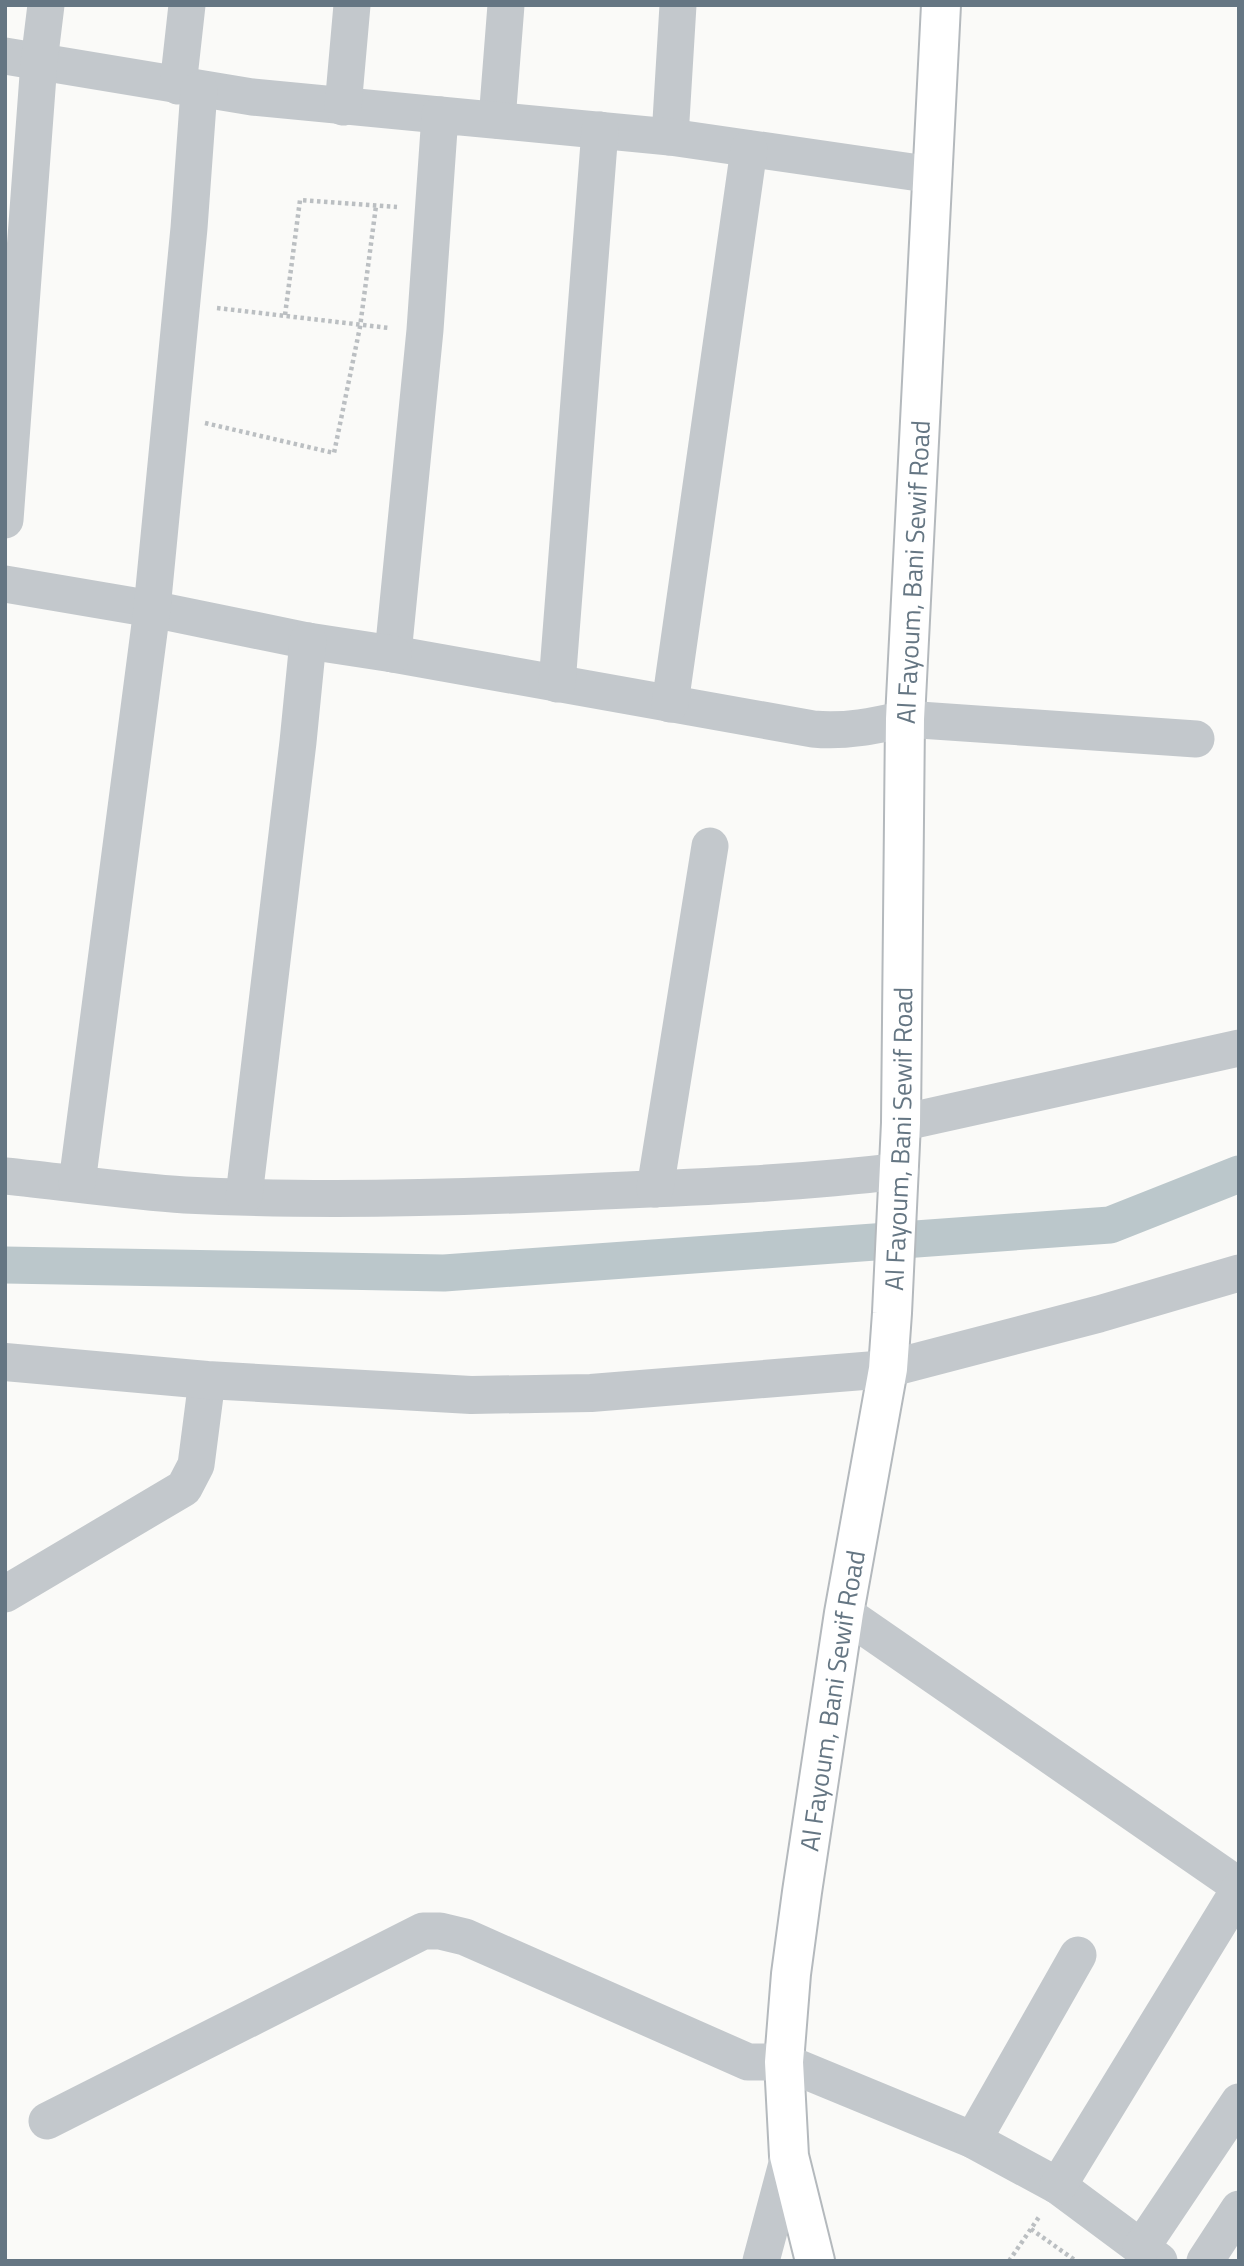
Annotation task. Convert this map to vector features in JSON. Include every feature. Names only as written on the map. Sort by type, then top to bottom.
[{"type":"highway","name":"Al Fayoum, Bani Sewif Road","points":[[816,2261],[789,2156],[784,2062],[791,1974],[802,1892],[844,1613],[888,1369],[901,1123],[905,719],[941,5]]},
{"type":"street","points":[[5,520],[22,59],[46,5]]},
{"type":"street","points":[[77,1183],[152,609],[171,416],[181,305],[189,88],[187,5]]},
{"type":"street","points":[[343,107],[352,5]]},
{"type":"street","points":[[497,120],[506,5]]},
{"type":"street","points":[[670,137],[678,5]]},
{"type":"street","points":[[22,59],[189,88],[343,107],[670,137],[933,175]]},
{"type":"street","points":[[393,654],[425,330],[440,115]]},
{"type":"street","points":[[557,684],[600,130]]},
{"type":"street","points":[[670,704],[749,149]]},
{"type":"street","points":[[5,584],[152,609],[307,641],[836,731],[859,730],[905,719],[1196,739]]},
{"type":"street","points":[[244,1196],[298,742],[307,641]]},
{"type":"street","points":[[655,1189],[710,846]]},
{"type":"street","points":[[901,1123],[1239,1048]]},
{"type":"street","points":[[5,1176],[184,1195],[353,1199],[899,1180]]},
{"type":"street","points":[[5,1362],[207,1380],[471,1395],[591,1393],[888,1369],[1099,1314],[1239,1273]]},
{"type":"street","points":[[5,1594],[184,1488],[196,1465],[207,1380]]},
{"type":"street","points":[[844,1613],[1239,1888],[1058,2186]]},
{"type":"street","points":[[47,2121],[423,1931],[440,1931],[464,1937],[748,2062],[784,2062],[973,2140],[1058,2186],[1150,2255],[1239,2102]]},
{"type":"street","points":[[973,2140],[1078,1955]]},
{"type":"street","points":[[761,2261],[789,2156]]},
{"type":"street","points":[[1205,2261],[1239,2209]]},
{"type":"path","points":[[171,416],[334,453],[360,327],[376,206],[300,200],[285,315]]},
{"type":"path","points":[[181,305],[285,315],[360,327]]},
{"type":"path","points":[[1009,2261],[1031,2229],[1076,2261]]},
{"type":"waterway","points":[[5,1265],[444,1273],[1110,1225],[1239,1174]]}]
